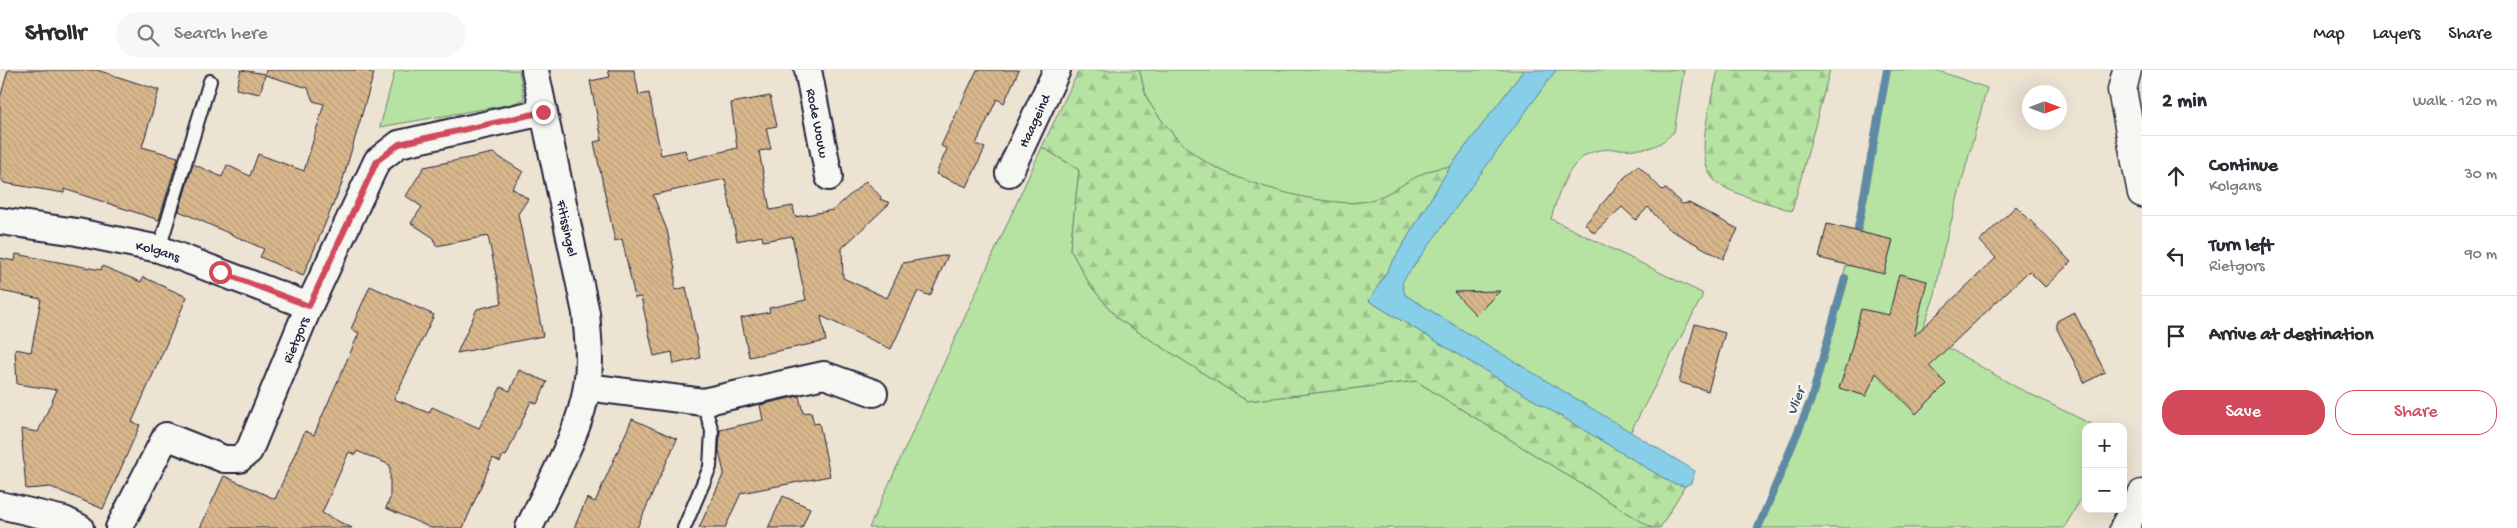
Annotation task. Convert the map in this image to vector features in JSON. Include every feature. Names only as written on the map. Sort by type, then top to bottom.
[{"type":"main road","points":[[2127,70],[2122,90],[2142,193]]},
{"type":"main road","points":[[2124,528],[2142,494]]},
{"type":"street","name":"Fitissingel","points":[[529,528],[575,429],[587,387],[590,351],[586,313],[535,70]]},
{"type":"street","name":"Rode Wouw","points":[[808,70],[829,177]]},
{"type":"street","name":"Haageind","points":[[1009,173],[1057,70]]},
{"type":"street","name":"Rietgors","points":[[119,528],[166,436],[224,459],[239,459],[249,451],[309,306],[377,161],[399,144],[543,112]]},
{"type":"street","name":"Kolgans","points":[[0,221],[77,232],[159,249],[309,306]]},
{"type":"street","points":[[587,387],[703,402],[824,375],[874,393]]},
{"type":"street","points":[[0,505],[64,520],[80,528]]},
{"type":"lane","points":[[159,249],[210,81]]},
{"type":"lane","points":[[684,528],[710,467],[712,431],[703,402]]},
{"type":"green space","points":[[395,70],[519,70],[524,99],[512,104],[380,127]]},
{"type":"green space","points":[[1079,70],[1139,70],[1146,96],[1151,106],[1177,139],[1191,151],[1201,159],[1231,175],[1293,194],[1337,202],[1371,200],[1419,175],[1439,168],[1450,167],[1369,301],[1672,483],[1685,486],[1660,528],[1652,528],[1416,381],[1247,401],[1118,319],[1090,285],[1070,249],[1079,170],[1042,147]]},
{"type":"green space","points":[[1139,70],[1524,70],[1450,167],[1429,171],[1381,196],[1355,203],[1315,199],[1271,189],[1232,175],[1207,162],[1177,139],[1155,112],[1146,96]]},
{"type":"green space","points":[[1556,70],[1684,70],[1674,132],[1661,143],[1652,147],[1644,149],[1601,150],[1586,155],[1573,167],[1563,184],[1551,219],[1702,293],[1702,297],[1630,433],[1405,295],[1401,282]]},
{"type":"green space","points":[[1718,70],[1830,70],[1792,211],[1738,193],[1722,186],[1712,177],[1706,164],[1704,149],[1708,115]]},
{"type":"green space","points":[[1884,70],[1936,70],[1987,88],[1943,252],[1935,295],[1921,332],[2016,387],[2089,423],[2082,423],[2082,497],[2064,528],[1755,528],[1807,403],[1857,225]]},
{"type":"green space","points":[[1042,147],[1079,170],[1070,249],[1090,285],[1118,319],[1247,401],[1416,381],[1652,528],[869,528]]},
{"type":"water","points":[[1524,70],[1556,70],[1402,282],[1405,295],[1695,471],[1691,483],[1685,486],[1672,483],[1369,301],[1450,167]]},
{"type":"building","points":[[8,70],[97,70],[159,90],[142,147],[178,157],[159,220],[64,189],[64,193],[4,183],[0,177],[0,98]]},
{"type":"building","points":[[241,70],[265,74],[266,70],[363,70],[374,73],[341,186],[303,276],[260,257],[264,249],[179,211],[193,164],[222,177],[227,165],[250,176],[258,154],[304,171],[324,104],[313,101],[308,88],[265,75],[260,94],[236,89]]},
{"type":"building","points":[[608,70],[634,70],[639,95],[649,93],[661,155],[685,150],[688,160],[737,148],[731,103],[770,96],[777,126],[766,128],[771,149],[759,151],[770,210],[793,206],[795,217],[833,210],[866,181],[881,197],[880,199],[890,203],[842,248],[843,278],[887,298],[903,263],[948,255],[930,296],[918,291],[891,349],[821,316],[826,341],[749,357],[741,318],[770,312],[769,308],[806,300],[792,236],[763,241],[762,236],[737,241],[725,179],[653,195],[667,230],[675,269],[675,290],[686,287],[700,358],[674,364],[672,352],[654,356],[641,297],[635,298],[622,239],[615,241],[594,142],[602,140],[590,81],[610,77]]},
{"type":"building","points":[[977,70],[1019,70],[1004,103],[997,99],[976,144],[985,148],[967,187],[936,174],[947,149],[941,146]]},
{"type":"building","points":[[493,153],[523,172],[512,188],[528,199],[518,214],[543,336],[457,353],[477,309],[502,303],[488,236],[436,246],[434,238],[411,223],[422,207],[406,196],[424,167]]},
{"type":"building","points":[[1638,165],[1662,190],[1666,189],[1682,204],[1689,203],[1738,229],[1723,259],[1667,228],[1648,207],[1636,220],[1622,207],[1594,233],[1585,224],[1624,178]]},
{"type":"building","points":[[2016,206],[2071,262],[2045,287],[2029,271],[1929,366],[1946,384],[1916,414],[1876,373],[1866,396],[1839,388],[1848,362],[1861,309],[1889,315],[1899,274],[1927,281],[1914,336],[1996,258],[1980,241]]},
{"type":"building","points":[[1827,224],[1893,240],[1884,274],[1819,258]]},
{"type":"building","points":[[16,254],[101,270],[102,266],[141,282],[143,277],[187,297],[132,422],[140,425],[103,509],[51,487],[26,489],[21,429],[38,432],[57,390],[17,384],[15,349],[31,352],[41,299],[0,291],[0,258],[15,261]]},
{"type":"building","points":[[370,286],[434,315],[394,399],[429,413],[432,407],[479,428],[501,387],[510,391],[519,370],[547,382],[537,404],[531,401],[506,456],[503,455],[500,462],[493,458],[463,528],[431,528],[386,508],[390,498],[390,465],[357,451],[355,455],[349,452],[322,513],[352,528],[200,528],[224,476],[275,499],[305,431],[314,435],[359,333],[351,329]]},
{"type":"building","points":[[1500,291],[1476,315],[1454,292]]},
{"type":"building","points":[[2074,312],[2105,372],[2085,383],[2057,329],[2057,321]]},
{"type":"building","points":[[1695,324],[1725,333],[1708,391],[1679,382]]},
{"type":"building","points":[[799,396],[803,413],[811,412],[814,424],[819,423],[830,476],[741,493],[725,528],[699,528],[724,473],[719,451],[720,430],[763,420],[760,405]]},
{"type":"building","points":[[632,419],[677,439],[637,528],[574,528],[587,498],[595,502]]},
{"type":"building","points":[[783,496],[810,508],[802,528],[768,528]]},
{"type":"waterway","name":"Vlier","points":[[1858,228],[1887,70]]},
{"type":"waterway","name":"Vlier","points":[[1758,528],[1811,400],[1845,278]]},
{"type":"route","points":[[220,272],[309,306],[377,161],[399,144],[543,112]]}]
